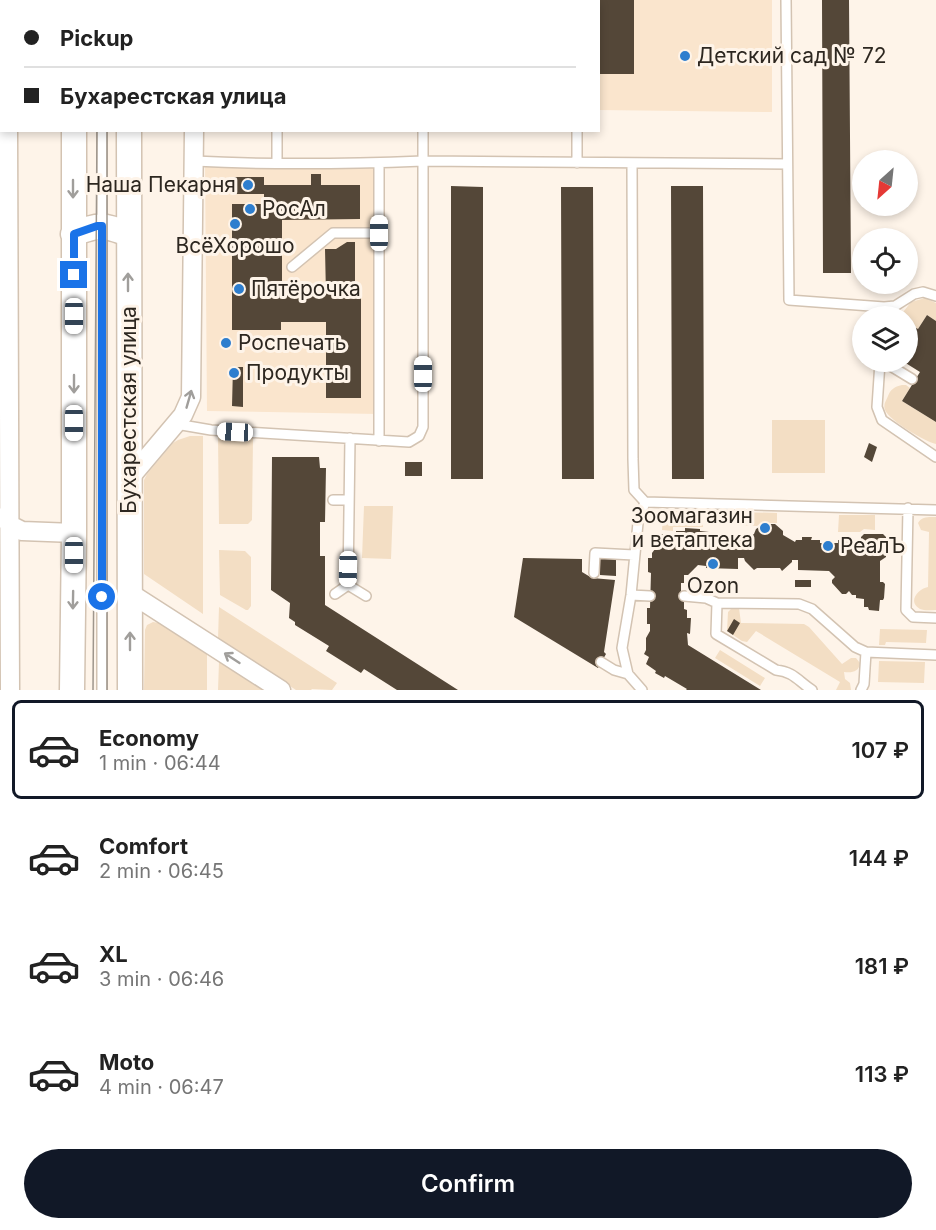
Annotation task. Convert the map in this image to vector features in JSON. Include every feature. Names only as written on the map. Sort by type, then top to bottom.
[{"type":"main road","points":[[72,690],[74,132]]},
{"type":"main road","name":"Бухарестская улица","points":[[129,132],[130,690]]},
{"type":"main road","points":[[74,234],[97,226],[107,226],[128,234]]},
{"type":"street","points":[[8,132],[5,519],[10,690]]},
{"type":"street","points":[[129,479],[176,424],[191,397],[194,132]]},
{"type":"street","points":[[5,519],[22,531],[74,533]]},
{"type":"street","points":[[130,592],[281,690]]},
{"type":"lane","points":[[786,0],[789,300],[852,308]]},
{"type":"lane","points":[[102,132],[102,690]]},
{"type":"lane","points":[[277,132],[277,163]]},
{"type":"lane","points":[[176,424],[211,430],[379,441],[409,442],[419,436],[423,427],[423,132]]},
{"type":"lane","points":[[577,132],[577,163]]},
{"type":"lane","points":[[194,161],[787,164]]},
{"type":"lane","points":[[379,163],[379,441]]},
{"type":"lane","points":[[632,163],[634,490],[645,502],[936,510]]},
{"type":"lane","points":[[292,267],[333,233],[379,233]]},
{"type":"lane","points":[[895,306],[914,294],[923,292],[936,296]]},
{"type":"lane","points":[[881,372],[877,407],[882,420],[936,457]]},
{"type":"lane","points":[[900,372],[912,379]]},
{"type":"lane","points":[[348,585],[350,438]]},
{"type":"lane","points":[[333,500],[349,500]]},
{"type":"lane","points":[[642,690],[628,674],[622,648],[631,596],[638,524],[645,502]]},
{"type":"lane","points":[[908,508],[906,610],[913,617],[936,618]]},
{"type":"lane","points":[[594,573],[595,553],[634,555]]},
{"type":"lane","points":[[335,594],[348,585]]},
{"type":"lane","points":[[348,585],[366,596]]},
{"type":"lane","points":[[631,596],[650,596]]},
{"type":"lane","points":[[684,596],[706,598],[717,603],[799,604],[812,609],[855,647],[866,652],[936,655]]},
{"type":"lane","points":[[717,603],[716,634],[776,670],[794,675],[800,683],[812,690]]},
{"type":"lane","points":[[861,690],[864,684],[866,652]]},
{"type":"lane","points":[[601,662],[614,670],[628,674]]},
{"type":"shaded area","name":"Детский сад № 72","points":[[600,0],[772,0],[772,112],[600,110]]},
{"type":"shaded area","points":[[205,162],[376,163],[378,414],[207,411]]},
{"type":"shaded area","points":[[925,298],[936,303],[936,321],[927,315],[918,329],[918,306],[908,306],[911,302]]},
{"type":"shaded area","points":[[902,385],[910,388],[902,401],[936,422],[936,444],[893,420],[885,410],[884,406],[890,392]]},
{"type":"shaded area","points":[[772,420],[825,420],[825,473],[772,473]]},
{"type":"shaded area","points":[[190,436],[203,436],[203,614],[144,574],[144,480],[173,443]]},
{"type":"shaded area","points":[[218,436],[253,438],[252,520],[248,524],[219,524]]},
{"type":"shaded area","points":[[364,506],[393,506],[391,559],[362,558]]},
{"type":"shaded area","points":[[667,511],[703,511],[703,527],[673,527],[673,531],[662,530],[663,517]]},
{"type":"shaded area","points":[[739,512],[777,513],[777,523],[761,523],[757,526],[739,525]]},
{"type":"shaded area","points":[[839,515],[875,515],[875,530],[838,532]]},
{"type":"shaded area","points":[[936,517],[936,610],[924,610],[916,606],[914,599],[918,593],[928,587],[929,532],[921,530],[918,523],[924,518]]},
{"type":"shaded area","points":[[219,550],[245,551],[251,557],[251,606],[248,610],[220,595]]},
{"type":"shaded area","points":[[219,607],[337,683],[332,690],[296,690],[218,639]]},
{"type":"shaded area","points":[[737,607],[741,623],[804,624],[842,664],[851,658],[856,658],[860,663],[857,670],[844,672],[851,690],[836,690],[840,682],[756,631],[747,642],[727,631],[728,612]]},
{"type":"shaded area","points":[[153,622],[159,623],[207,654],[207,690],[144,690],[145,630],[147,625]]},
{"type":"shaded area","points":[[880,629],[927,630],[926,643],[886,642],[885,645],[879,645]]},
{"type":"shaded area","points":[[720,650],[765,678],[760,686],[715,658]]},
{"type":"shaded area","points":[[879,661],[925,662],[924,683],[878,682]]},
{"type":"shaded area","points":[[219,662],[263,690],[218,690]]},
{"type":"building","points":[[600,0],[634,0],[634,74],[600,74]]},
{"type":"building","points":[[822,0],[849,0],[851,273],[823,273]]},
{"type":"building","points":[[311,174],[321,174],[321,185],[360,185],[360,219],[282,220],[282,295],[326,295],[325,249],[336,249],[347,242],[355,242],[355,283],[336,283],[336,288],[361,288],[361,398],[326,398],[326,322],[281,322],[281,330],[232,330],[232,204],[264,204],[264,194],[232,194],[232,177],[264,177],[264,185],[311,185]]},
{"type":"building","points":[[451,186],[483,187],[483,479],[451,479]]},
{"type":"building","points":[[671,186],[703,186],[704,479],[672,479]]},
{"type":"building","points":[[561,187],[593,187],[594,479],[562,479]]},
{"type":"building","points":[[927,315],[936,321],[936,422],[902,401],[920,372],[918,371],[918,329]]},
{"type":"building","points":[[233,367],[243,367],[243,407],[232,406]]},
{"type":"building","points":[[869,443],[877,447],[872,462],[864,457]]},
{"type":"building","points":[[272,457],[319,457],[320,468],[326,468],[325,522],[320,522],[320,556],[325,556],[325,605],[458,690],[397,690],[364,669],[361,673],[326,651],[329,646],[295,625],[295,622],[289,618],[290,603],[271,590]]},
{"type":"building","points":[[405,462],[422,462],[422,476],[405,476]]},
{"type":"building","points":[[764,524],[775,524],[783,531],[783,535],[795,542],[802,540],[802,537],[812,537],[811,540],[820,540],[820,543],[838,543],[838,540],[861,544],[861,537],[864,534],[883,534],[886,537],[886,557],[880,561],[880,582],[885,584],[884,598],[880,600],[879,611],[864,607],[864,599],[856,598],[856,595],[852,595],[849,591],[842,594],[832,583],[835,577],[829,571],[798,570],[798,560],[792,560],[782,571],[780,568],[754,570],[744,558],[738,558],[738,569],[706,568],[706,566],[698,565],[688,575],[684,575],[684,583],[681,583],[681,591],[684,591],[684,609],[687,610],[687,618],[691,618],[690,634],[687,633],[688,645],[761,690],[686,690],[665,676],[664,678],[655,673],[656,671],[646,664],[649,657],[644,654],[646,638],[650,631],[650,624],[647,624],[651,573],[648,572],[648,558],[652,558],[655,540],[659,540],[659,534],[676,534],[676,531],[685,531],[685,528],[700,529],[700,531],[709,532],[709,537],[726,538],[726,535],[736,535],[736,538],[741,538],[742,541]]},
{"type":"building","points":[[600,557],[616,558],[616,576],[600,575]]},
{"type":"building","points":[[523,558],[582,559],[582,572],[592,578],[615,580],[604,652],[606,654],[598,668],[514,617]]},
{"type":"building","points":[[795,580],[811,580],[811,587],[795,587]]},
{"type":"building","points":[[734,619],[740,623],[733,635],[727,631]]},
{"type":"tram line","points":[[93,690],[97,132]]},
{"type":"tram line","points":[[107,132],[107,690]]},
{"type":"place","name":"Детский сад № 72","points":[[685,56]]},
{"type":"place","name":"Наша Пекарня","points":[[248,185]]},
{"type":"place","name":"РосАл","points":[[250,209]]},
{"type":"place","name":"ВсёХорошо","points":[[235,224]]},
{"type":"place","name":"Пятёрочка","points":[[239,289]]},
{"type":"place","name":"Роспечать","points":[[226,343]]},
{"type":"place","name":"Продукты","points":[[234,373]]},
{"type":"place","name":"Зоомагазин и ветаптека","points":[[765,528]]},
{"type":"place","name":"РеалЪ","points":[[828,546]]},
{"type":"place","name":"Ozon","points":[[713,564]]},
{"type":"route","points":[[74,275],[74,234],[102,226],[102,597]]}]
